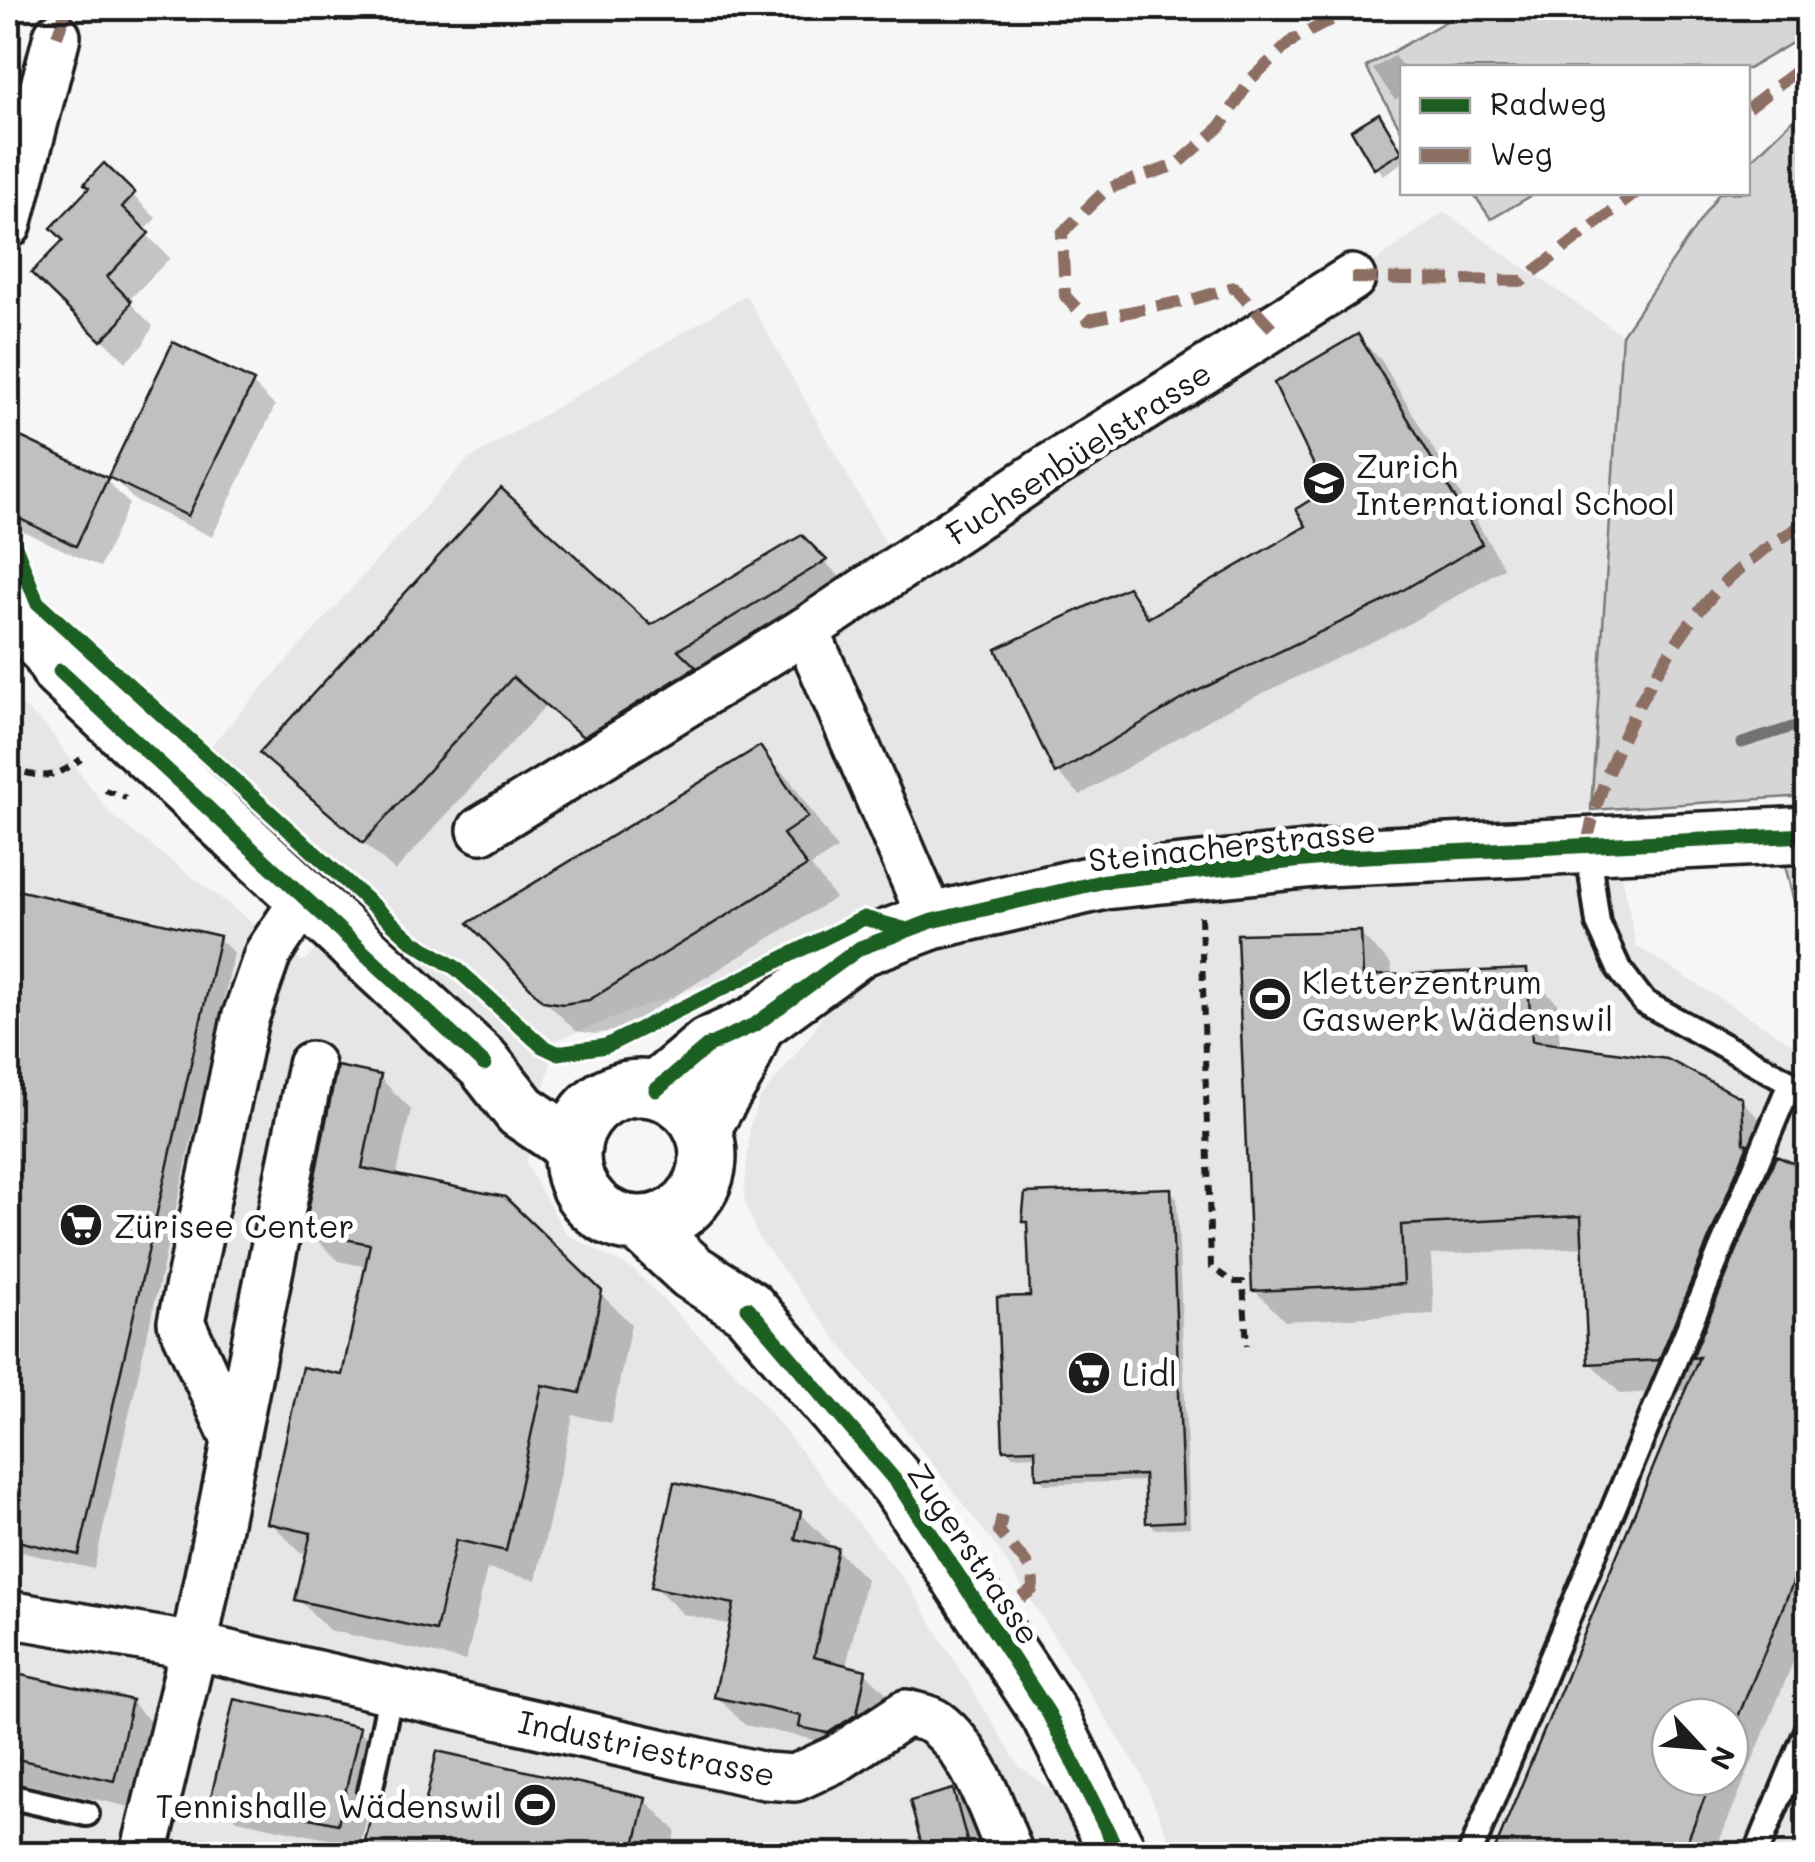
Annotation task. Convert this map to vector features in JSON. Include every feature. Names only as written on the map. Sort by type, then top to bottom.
[{"type":"main road","points":[[8,608],[49,651],[60,671],[305,898],[520,1053],[584,1125]]},
{"type":"main road","points":[[8,656],[37,669],[60,671]]},
{"type":"main road","name":"Steinacherstrasse","points":[[656,1090],[708,1046],[756,1024],[860,948],[932,921],[1105,881],[1324,858],[1808,835]]},
{"type":"main road","points":[[702,1128],[736,1070],[756,1024]]},
{"type":"main road","points":[[624,1090],[656,1090],[684,1104],[702,1128],[708,1158],[700,1188],[692,1200],[669,1218],[641,1225],[615,1220],[593,1206],[574,1172],[584,1125],[624,1090]]},
{"type":"main road","name":"Zugerstrasse","points":[[692,1200],[724,1252],[748,1308]]},
{"type":"main road","name":"Zugerstrasse","points":[[641,1225],[692,1272],[748,1308],[899,1485],[1048,1714],[1119,1854]]},
{"type":"street","points":[[8,225],[57,36]]},
{"type":"street","name":"Fuchsenbüelstrasse","points":[[481,830],[806,630],[1050,467],[1352,278]]},
{"type":"street","points":[[806,630],[932,921]]},
{"type":"street","points":[[235,1440],[181,1322],[245,1019],[268,953],[305,898]]},
{"type":"street","points":[[144,1854],[194,1646],[311,1065]]},
{"type":"street","name":"Industriestrasse","points":[[8,1614],[194,1646],[765,1776],[795,1778],[838,1758],[906,1713],[934,1720],[954,1740],[988,1797],[1010,1854]]},
{"type":"lane","points":[[1470,1854],[1799,1088],[1644,1002],[1619,969],[1598,923],[1587,844]]},
{"type":"lane","points":[[370,1792],[391,1691]]},
{"type":"lane","points":[[1756,1854],[1808,1728]]},
{"type":"lane","points":[[8,1796],[87,1814]]},
{"type":"path","points":[[8,768],[44,778],[64,772],[81,759]]},
{"type":"path","points":[[105,790],[126,798]]},
{"type":"path","points":[[1218,914],[1202,915],[1211,1268],[1234,1282],[1243,1282],[1247,1346]]},
{"type":"path","points":[[441,958],[456,968],[520,1053],[557,1053],[606,1046],[671,1015]]},
{"type":"shaded area","points":[[1469,8],[1802,8],[1807,14],[1807,34],[1750,68],[1400,65],[1400,128],[1366,67]]},
{"type":"shaded area","points":[[1807,106],[1807,796],[1591,810],[1622,335],[1718,195],[1750,195],[1750,161]]},
{"type":"shaded area","points":[[1474,195],[1533,195],[1491,219]]},
{"type":"shaded area","name":"Zurich International School","points":[[1444,212],[1622,335],[1591,810],[935,916],[808,631],[1352,278]]},
{"type":"shaded area","points":[[746,295],[895,560],[799,626],[925,918],[685,991],[556,1040],[526,1164],[566,1234],[634,1270],[751,1389],[909,1586],[1019,1766],[1137,1854],[8,1854],[8,693],[46,726],[111,815],[304,962],[359,903],[196,762],[466,461]]},
{"type":"shaded area","points":[[1785,865],[1807,866],[1807,948],[1805,947]]},
{"type":"shaded area","points":[[1621,870],[1636,946],[1807,1053],[1807,1854],[1175,1854],[1142,1775],[1000,1552],[758,1237],[744,1199],[750,1125],[759,1100],[814,1031],[860,948],[1193,884]]},
{"type":"building","points":[[1379,113],[1400,153],[1374,169],[1351,130]]},
{"type":"building","points":[[104,163],[135,193],[122,207],[149,233],[107,277],[131,301],[120,322],[101,341],[31,273],[63,240],[51,228],[89,188],[84,184]]},
{"type":"building","name":"Zurich International School","points":[[1358,334],[1482,544],[1381,603],[1193,693],[1055,774],[996,649],[1128,587],[1148,618],[1306,526],[1296,509],[1326,490],[1274,383]]},
{"type":"building","points":[[173,342],[254,381],[188,516],[108,477]]},
{"type":"building","points":[[8,431],[108,478],[76,546],[8,513]]},
{"type":"building","points":[[501,488],[651,625],[802,535],[827,560],[678,650],[696,667],[583,737],[513,677],[363,843],[259,753]]},
{"type":"building","points":[[760,746],[808,817],[783,834],[807,866],[589,1000],[563,1004],[543,1001],[468,923]]},
{"type":"building","name":"Zürisee Center","points":[[8,888],[220,936],[79,1555],[8,1539]]},
{"type":"building","points":[[1361,931],[1363,976],[1527,969],[1532,1041],[1667,1059],[1742,1098],[1744,1143],[1748,1144],[1659,1360],[1588,1364],[1581,1216],[1401,1225],[1404,1284],[1252,1291],[1237,934]]},
{"type":"building","points":[[337,1066],[381,1075],[362,1168],[505,1197],[602,1291],[580,1393],[542,1385],[506,1551],[456,1540],[436,1631],[295,1600],[311,1533],[267,1523],[302,1367],[342,1375],[370,1244],[304,1231]]},
{"type":"building","points":[[1776,1156],[1808,1169],[1808,1546],[1746,1697],[1650,1697],[1650,1797],[1705,1797],[1682,1854],[1493,1854],[1699,1357],[1692,1358]]},
{"type":"building","name":"Lidl","points":[[1171,1188],[1184,1521],[1146,1523],[1144,1475],[1036,1478],[1035,1449],[1003,1450],[997,1297],[1030,1296],[1027,1222],[1022,1222],[1025,1193]]},
{"type":"building","points":[[674,1482],[801,1511],[795,1539],[838,1548],[814,1657],[866,1670],[857,1714],[828,1733],[799,1727],[801,1716],[714,1697],[734,1604],[651,1587]]},
{"type":"building","points":[[8,1672],[132,1700],[114,1781],[8,1757]]},
{"type":"building","points":[[234,1699],[360,1727],[338,1824],[211,1797]]},
{"type":"building","name":"Tennishalle Wädenswil","points":[[437,1751],[646,1798],[633,1854],[362,1854],[372,1812],[421,1822]]},
{"type":"building","points":[[953,1789],[969,1848],[924,1854],[910,1801]]},
{"type":"waterway","points":[[1742,743],[1808,722]]},
{"type":"marked path","points":[[57,36],[67,8]]},
{"type":"marked path","points":[[1272,328],[1234,287],[1088,320],[1065,296],[1062,233],[1107,189],[1178,164],[1220,127],[1252,78],[1294,39],[1355,8]]},
{"type":"marked path","points":[[1750,106],[1808,62]]},
{"type":"marked path","points":[[1352,278],[1522,281],[1633,195]]},
{"type":"marked path","points":[[1587,844],[1606,777],[1621,742],[1677,641],[1730,577],[1808,521]]},
{"type":"marked path","points":[[1002,1516],[999,1531],[1023,1559],[1033,1581],[1032,1590],[1021,1598]]},
{"type":"cycle path","points":[[8,528],[37,602],[412,941],[456,968],[542,1046],[557,1053],[606,1046],[864,918],[907,930]]},
{"type":"cycle path","points":[[60,671],[484,1064]]},
{"type":"cycle path","points":[[656,1090],[708,1046],[756,1024],[860,948],[932,921],[1105,881],[1324,858],[1808,835]]},
{"type":"cycle path","points":[[748,1308],[899,1485],[1049,1714],[1119,1854]]},
{"type":"place","name":"Zurich International School","points":[[1324,483]]},
{"type":"place","name":"Kletterzentrum Gaswerk Wädenswil","points":[[1270,999]]},
{"type":"place","name":"Zürisee Center","points":[[81,1225]]},
{"type":"place","name":"Lidl","points":[[1089,1373]]},
{"type":"place","name":"Tennishalle Wädenswil","points":[[535,1805]]}]
